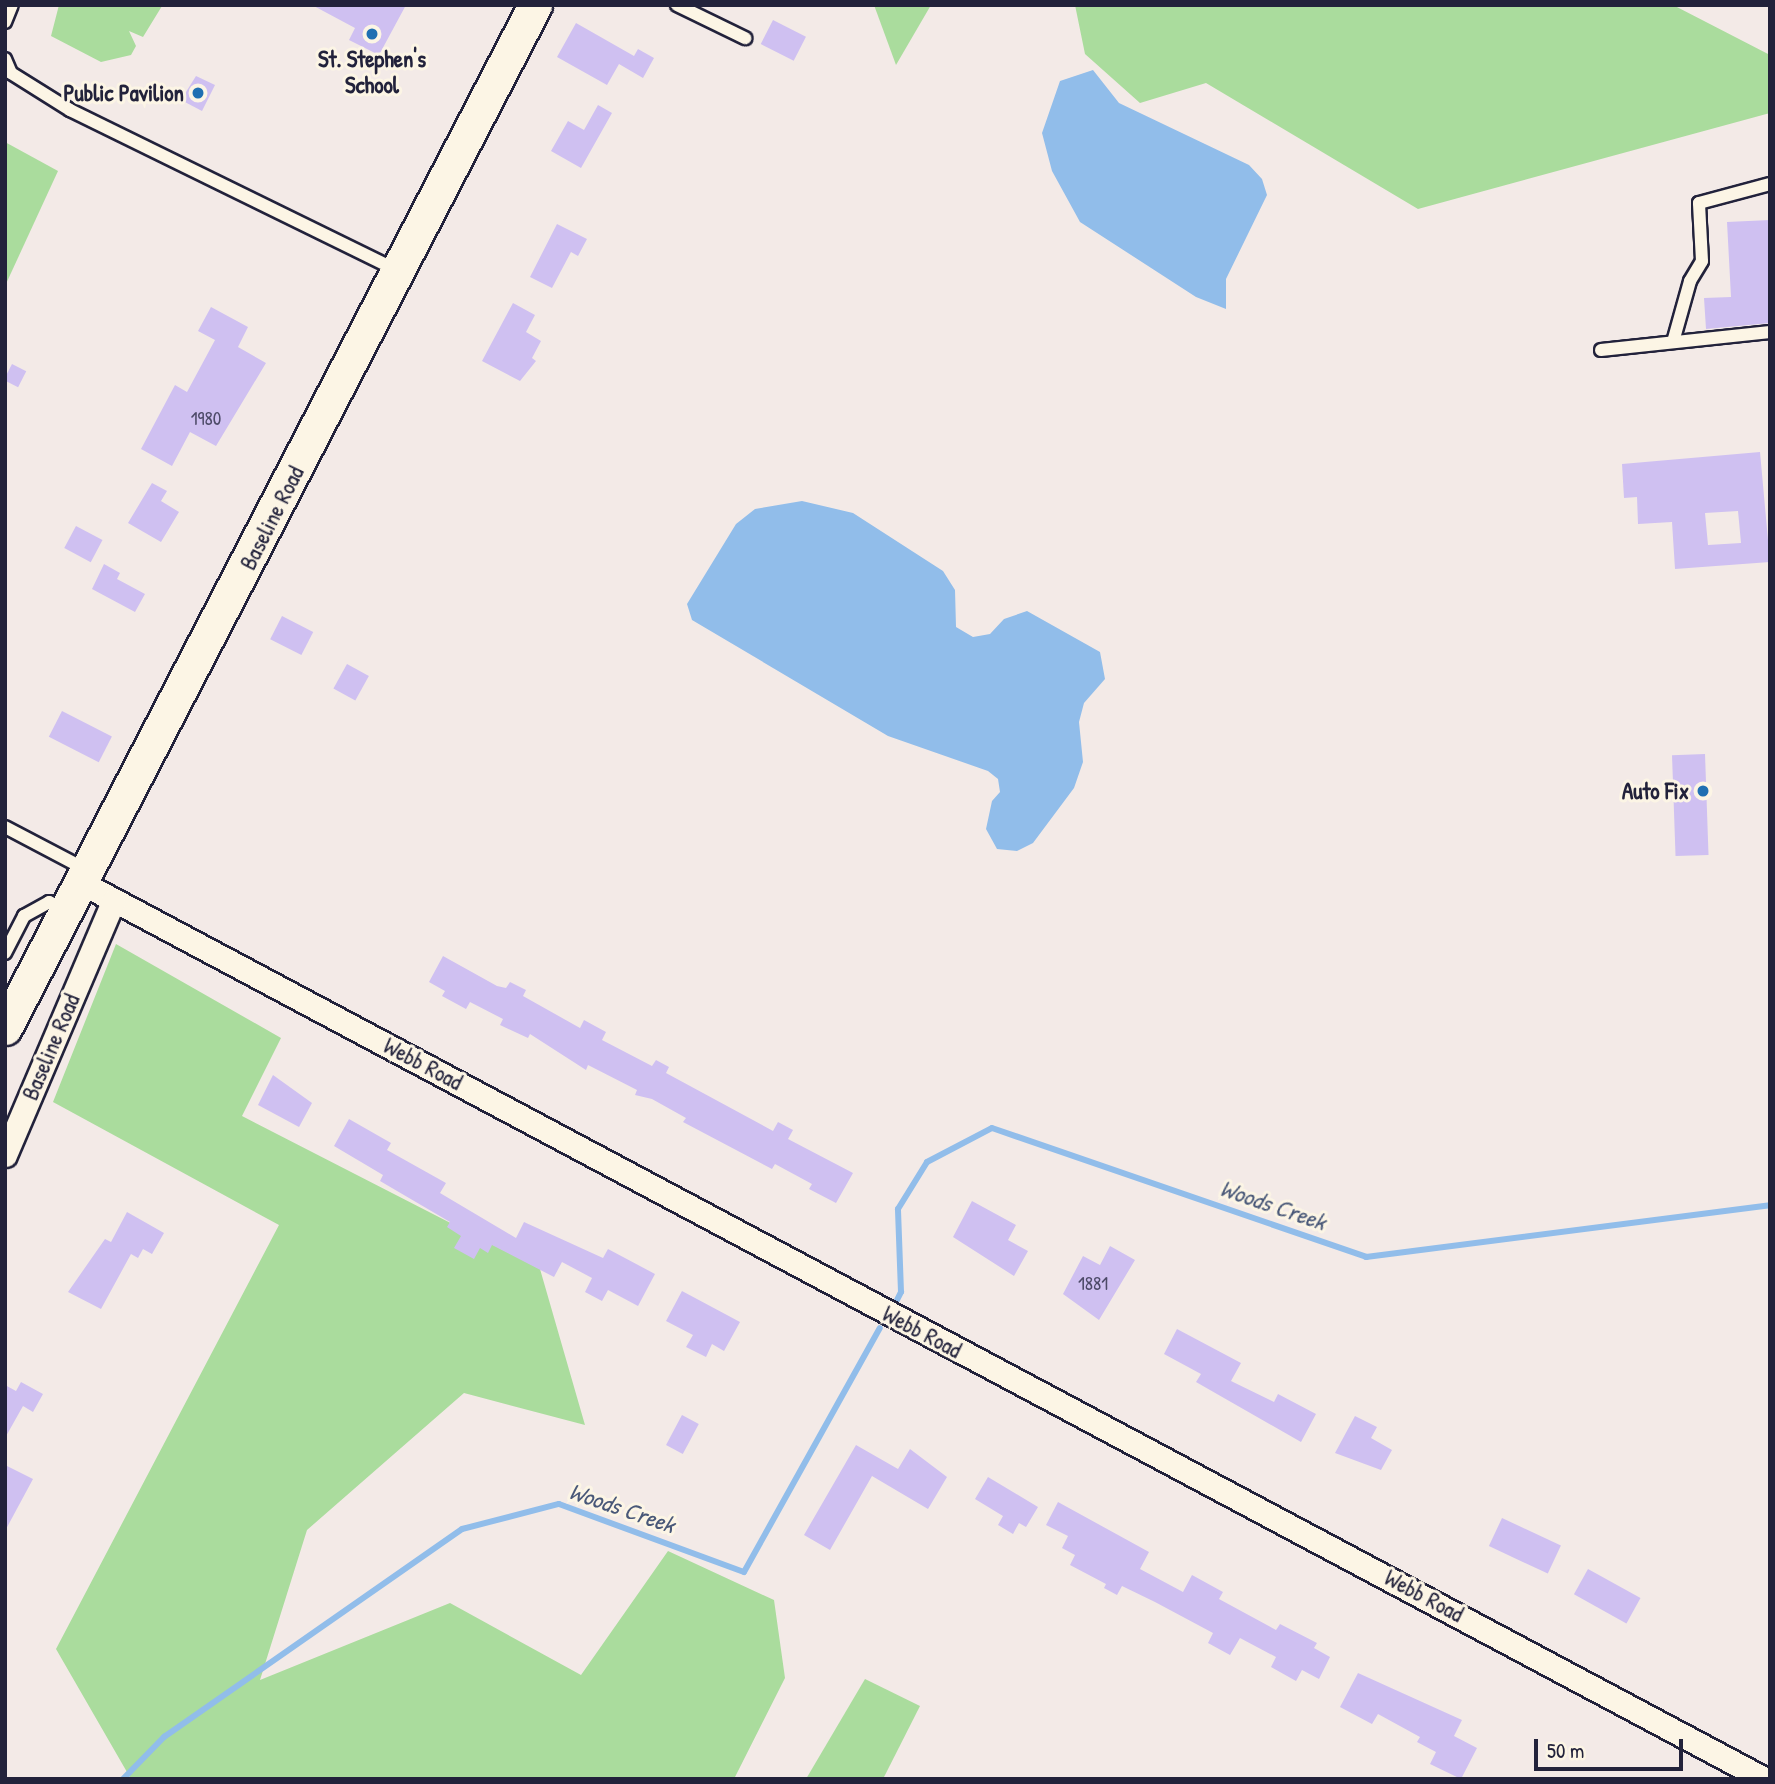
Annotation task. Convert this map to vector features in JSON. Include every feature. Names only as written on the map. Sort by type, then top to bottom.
[{"type":"street","name":"Baseline Road","points":[[5,1028],[535,5]]},
{"type":"street","name":"Webb Road","points":[[79,888],[114,900],[1764,1779]]},
{"type":"street","name":"Baseline Road","points":[[5,1155],[114,900]]},
{"type":"lane","points":[[5,22],[12,5]]},
{"type":"lane","points":[[677,5],[745,38]]},
{"type":"lane","points":[[5,59],[11,72],[70,110],[398,271]]},
{"type":"lane","points":[[1673,342],[1690,281],[1702,261],[1699,203],[1770,184]]},
{"type":"lane","points":[[1601,350],[1770,332]]},
{"type":"lane","points":[[5,827],[79,888],[24,916],[5,953]]},
{"type":"green space","points":[[59,5],[162,6],[143,37],[129,31],[136,46],[131,55],[101,62],[51,36]]},
{"type":"green space","points":[[874,5],[931,5],[896,65]]},
{"type":"green space","points":[[1075,5],[1673,5],[1770,55],[1770,113],[1418,209],[1206,83],[1140,103],[1085,54]]},
{"type":"green space","points":[[5,142],[58,171],[5,286]]},
{"type":"green space","points":[[116,944],[281,1038],[242,1116],[540,1269],[585,1425],[464,1393],[307,1530],[260,1680],[450,1603],[581,1675],[668,1551],[774,1600],[785,1678],[734,1779],[131,1779],[56,1649],[279,1225],[53,1102]]},
{"type":"green space","points":[[865,1679],[920,1706],[883,1779],[806,1779]]},
{"type":"water","points":[[1093,70],[1119,103],[1249,165],[1262,179],[1267,195],[1226,279],[1226,309],[1196,297],[1080,222],[1052,171],[1042,133],[1060,81]]},
{"type":"water","points":[[802,501],[853,513],[943,571],[955,590],[956,627],[973,637],[990,634],[1004,619],[1027,611],[1100,652],[1105,679],[1084,703],[1079,722],[1083,762],[1074,788],[1033,843],[1017,851],[997,849],[986,829],[992,801],[1000,792],[998,779],[988,771],[888,736],[692,620],[687,604],[736,524],[755,509]]},
{"type":"building","name":"St. Stephen's School","points":[[312,5],[406,5],[379,55],[349,40],[355,28]]},
{"type":"building","points":[[773,20],[806,37],[794,61],[761,44]]},
{"type":"building","points":[[576,23],[634,56],[638,49],[654,58],[643,78],[619,64],[607,85],[557,57]]},
{"type":"building","name":"Public Pavilion","points":[[196,76],[215,85],[202,111],[181,100]]},
{"type":"building","points":[[598,105],[612,113],[581,168],[551,151],[568,121],[584,130]]},
{"type":"building","points":[[1770,220],[1770,323],[1706,329],[1704,298],[1731,297],[1727,222]]},
{"type":"building","points":[[557,224],[587,239],[578,256],[571,252],[552,288],[530,277]]},
{"type":"building","points":[[513,303],[535,315],[526,332],[541,341],[532,358],[536,361],[520,381],[482,361]]},
{"type":"building","points":[[211,307],[248,327],[238,347],[266,363],[216,446],[190,432],[172,466],[141,449],[175,385],[187,392],[215,340],[198,331]]},
{"type":"building","points":[[12,364],[26,371],[18,387],[5,381]]},
{"type":"building","points":[[1760,452],[1770,562],[1675,569],[1672,522],[1638,524],[1637,497],[1624,498],[1622,464]],"holes":[[[1738,511],[1741,543],[1708,545],[1705,513]]]},
{"type":"building","points":[[152,483],[167,491],[161,501],[179,512],[161,542],[128,523]]},
{"type":"building","points":[[76,526],[102,540],[91,562],[64,548]]},
{"type":"building","points":[[104,564],[120,573],[117,579],[145,594],[135,612],[92,589]]},
{"type":"building","points":[[282,616],[313,632],[301,655],[270,639]]},
{"type":"building","points":[[347,664],[369,676],[355,701],[333,688]]},
{"type":"building","points":[[62,711],[112,736],[99,762],[49,737]]},
{"type":"building","points":[[1705,754],[1709,855],[1676,856],[1672,755]]},
{"type":"building","points":[[443,956],[497,986],[506,988],[510,982],[526,990],[523,996],[580,1028],[584,1020],[606,1032],[602,1040],[652,1066],[656,1060],[669,1067],[666,1073],[773,1131],[778,1122],[793,1130],[788,1139],[853,1173],[836,1203],[809,1189],[812,1184],[775,1164],[772,1169],[683,1122],[686,1118],[652,1099],[635,1095],[637,1090],[588,1065],[586,1070],[530,1034],[528,1038],[500,1025],[503,1019],[470,1002],[466,1009],[442,996],[445,991],[429,982]]},
{"type":"building","points":[[273,1075],[312,1103],[299,1127],[258,1105]]},
{"type":"building","points":[[349,1119],[391,1143],[387,1150],[446,1183],[440,1193],[516,1238],[524,1222],[603,1258],[608,1249],[655,1274],[638,1306],[608,1290],[602,1301],[585,1292],[592,1278],[562,1262],[554,1277],[492,1245],[488,1253],[480,1248],[474,1259],[454,1248],[461,1236],[447,1227],[450,1222],[380,1181],[383,1175],[334,1146]]},
{"type":"building","points":[[972,1201],[1016,1225],[1008,1240],[1028,1251],[1014,1276],[953,1237]]},
{"type":"building","points":[[127,1212],[164,1233],[152,1254],[143,1249],[138,1258],[131,1254],[101,1309],[68,1292],[105,1239],[111,1242]]},
{"type":"building","points":[[1110,1246],[1135,1260],[1099,1320],[1063,1294],[1083,1256],[1100,1265]]},
{"type":"building","points":[[682,1291],[740,1322],[724,1351],[712,1344],[706,1357],[686,1347],[693,1335],[666,1321]]},
{"type":"building","points":[[1177,1329],[1241,1363],[1231,1381],[1274,1402],[1278,1394],[1316,1414],[1301,1442],[1196,1382],[1201,1374],[1164,1354]]},
{"type":"building","points":[[21,1382],[43,1394],[33,1412],[23,1406],[5,1438],[5,1385],[16,1391]]},
{"type":"building","points":[[682,1415],[699,1424],[683,1454],[666,1445]]},
{"type":"building","points":[[1355,1416],[1377,1427],[1371,1438],[1392,1450],[1381,1470],[1335,1453]]},
{"type":"building","points":[[856,1445],[898,1469],[910,1449],[947,1477],[928,1509],[872,1476],[830,1550],[804,1535]]},
{"type":"building","points":[[5,1465],[33,1479],[5,1531]]},
{"type":"building","points":[[988,1477],[1038,1507],[1026,1527],[1019,1523],[1013,1534],[998,1525],[1003,1516],[975,1499]]},
{"type":"building","points":[[1058,1502],[1149,1552],[1140,1569],[1183,1592],[1192,1575],[1223,1592],[1219,1599],[1276,1630],[1280,1624],[1317,1643],[1314,1648],[1330,1657],[1319,1679],[1302,1670],[1296,1681],[1271,1667],[1276,1657],[1240,1638],[1230,1655],[1208,1643],[1213,1633],[1122,1586],[1117,1595],[1104,1588],[1106,1584],[1070,1565],[1075,1555],[1062,1548],[1068,1536],[1046,1525]]},
{"type":"building","points":[[1502,1518],[1561,1545],[1548,1574],[1489,1546]]},
{"type":"building","points":[[1588,1569],[1640,1598],[1626,1623],[1574,1594]]},
{"type":"building","points":[[1358,1673],[1462,1720],[1454,1736],[1477,1748],[1461,1779],[1430,1764],[1436,1752],[1417,1742],[1420,1737],[1378,1714],[1372,1724],[1340,1707]]},
{"type":"waterway","name":"Woods Creek","points":[[897,1300],[901,1292],[898,1209],[927,1162],[992,1128],[1366,1257],[1770,1205]]},
{"type":"waterway","name":"Woods Creek","points":[[123,1779],[164,1737],[462,1529],[559,1504],[744,1572],[880,1328]]},
{"type":"place","name":"St. Stephen's School","points":[[372,34]]},
{"type":"place","name":"Public Pavilion","points":[[198,93]]},
{"type":"place","name":"Auto Fix","points":[[1703,791]]}]
